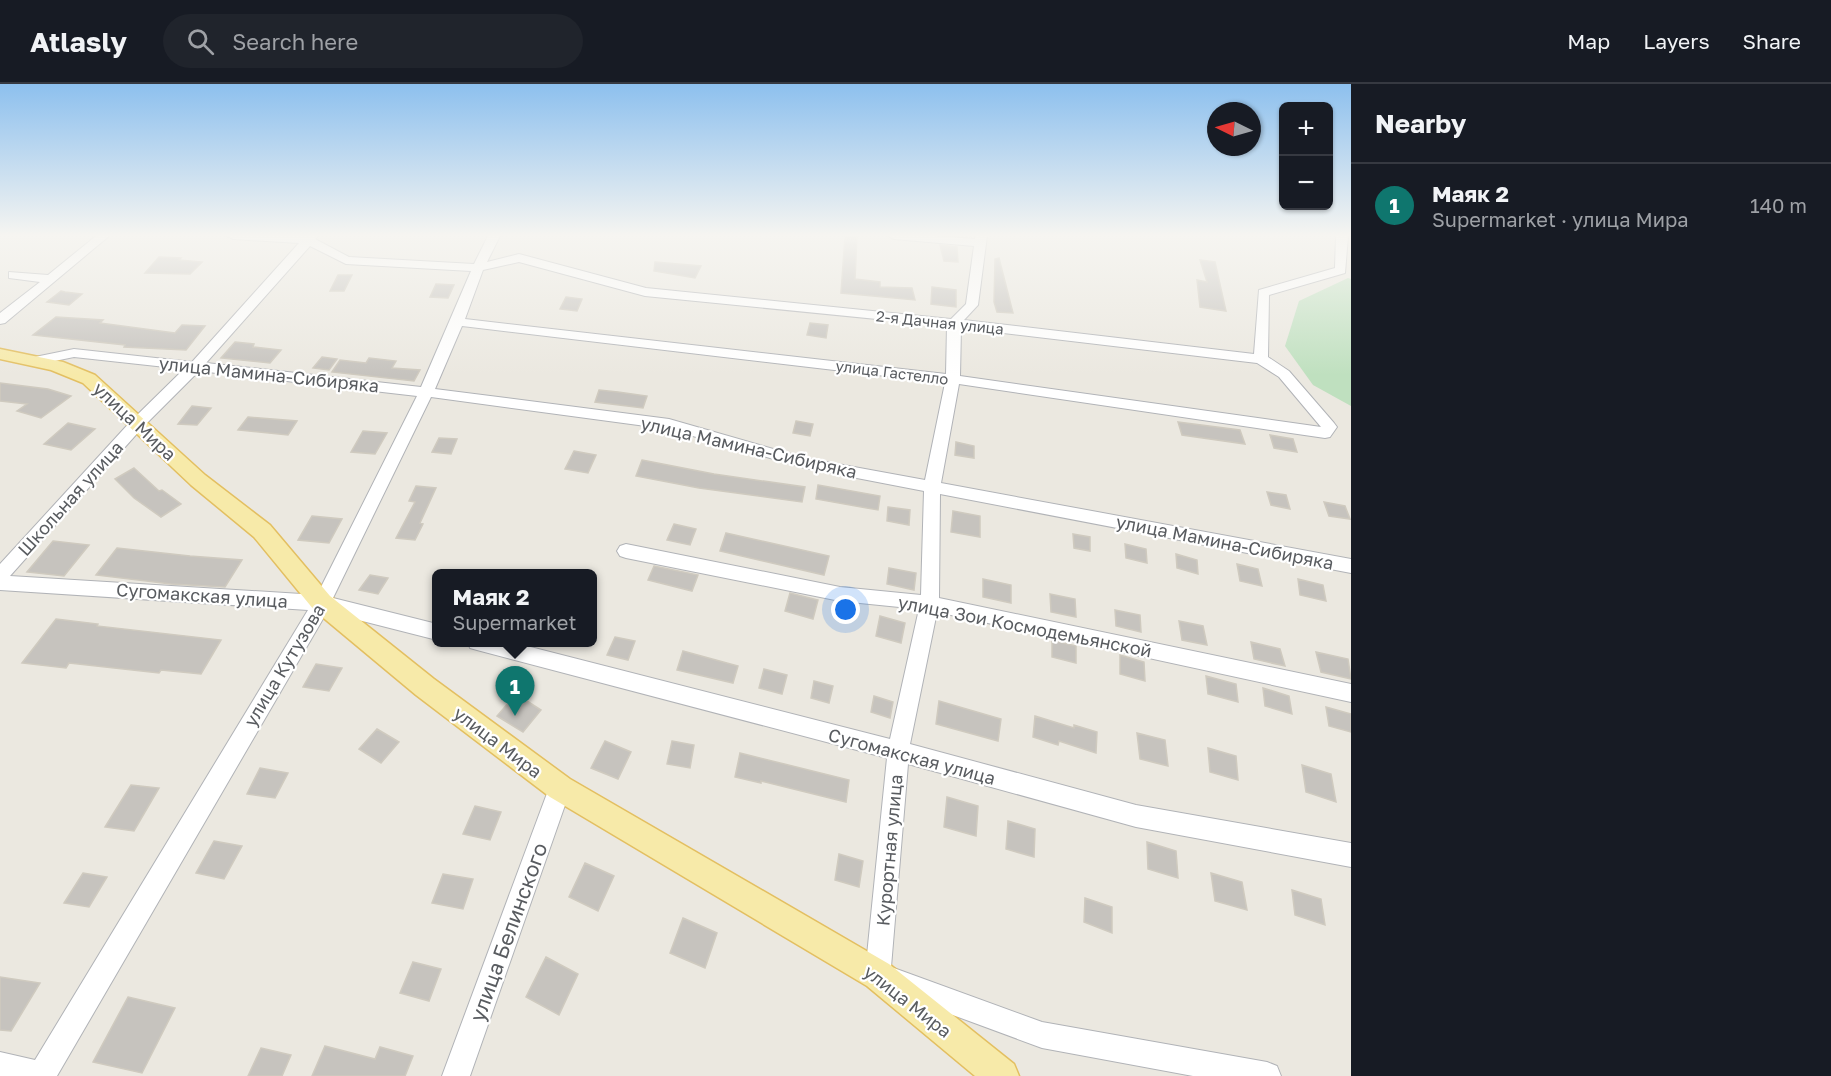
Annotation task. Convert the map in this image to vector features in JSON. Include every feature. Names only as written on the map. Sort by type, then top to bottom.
[{"type":"main road","name":"улица Мамина-Сибиряка","points":[[0,354],[35,361]]},
{"type":"main road","name":"улица Мира","points":[[35,361],[72,370],[88,379],[198,480],[262,531],[322,603],[425,687],[561,789],[878,975],[1002,1076]]},
{"type":"street","points":[[0,320],[46,282]]},
{"type":"street","name":"Школьная улица","points":[[0,576],[136,424],[196,366],[271,282]]},
{"type":"street","name":"улица Кутузова","points":[[42,1076],[322,603],[426,392],[472,282]]},
{"type":"street","name":"2-я Дачная улица","points":[[609,282],[645,292],[954,323],[1261,359]]},
{"type":"street","points":[[954,323],[972,305],[975,282]]},
{"type":"street","points":[[1261,359],[1263,293],[1299,282]]},
{"type":"street","name":"улица Гастелло","points":[[457,322],[953,379],[1325,433],[1329,427],[1317,411],[1284,375],[1261,359]]},
{"type":"street","name":"Курортная улица","points":[[878,975],[898,751],[930,603],[932,487],[953,379],[954,323]]},
{"type":"street","name":"улица Мамина-Сибиряка","points":[[35,361],[74,352],[426,392],[669,424],[805,463],[1351,566]]},
{"type":"street","name":"улица Зои Космодемьянской","points":[[626,551],[840,594],[930,603],[1351,693]]},
{"type":"street","name":"Сугомакская улица","points":[[0,583],[322,603],[432,631]]},
{"type":"street","name":"Сугомакская улица","points":[[496,647],[898,751],[1136,816],[1351,855]]},
{"type":"street","name":"улица Белинского","points":[[456,1076],[561,789]]},
{"type":"street","points":[[878,975],[1042,1035],[1267,1076]]},
{"type":"street","points":[[0,1066],[42,1076]]},
{"type":"green space","points":[[1339,282],[1351,282],[1351,406],[1313,385],[1285,346],[1299,301]]},
{"type":"building","points":[[334,282],[348,282],[344,291],[330,291]]},
{"type":"building","points":[[842,282],[880,282],[880,287],[912,288],[915,300],[841,293]]},
{"type":"building","points":[[994,282],[1005,282],[1013,313],[997,312],[994,302]]},
{"type":"building","points":[[1197,282],[1220,282],[1226,311],[1200,307]]},
{"type":"building","points":[[436,284],[454,285],[448,298],[430,297]]},
{"type":"building","points":[[932,287],[956,290],[956,307],[931,304]]},
{"type":"building","points":[[61,291],[82,294],[69,305],[47,302]]},
{"type":"building","points":[[566,297],[582,299],[577,311],[560,309]]},
{"type":"building","points":[[56,317],[103,320],[100,323],[175,333],[182,325],[205,326],[186,350],[124,347],[125,345],[33,335]]},
{"type":"building","points":[[810,323],[828,325],[826,338],[807,335]]},
{"type":"building","points":[[235,342],[254,344],[253,347],[281,350],[270,363],[221,358]]},
{"type":"building","points":[[322,357],[337,359],[329,370],[313,368]]},
{"type":"building","points":[[369,358],[396,361],[392,368],[420,370],[414,381],[332,372],[340,360],[366,363]]},
{"type":"building","points":[[0,383],[48,389],[71,396],[41,418],[17,411],[27,404],[0,401]]},
{"type":"building","points":[[599,390],[647,396],[643,408],[595,402]]},
{"type":"building","points":[[192,406],[211,408],[197,425],[178,424]]},
{"type":"building","points":[[248,417],[297,421],[288,435],[238,430]]},
{"type":"building","points":[[796,421],[813,424],[810,436],[793,433]]},
{"type":"building","points":[[1178,422],[1240,430],[1245,444],[1182,435]]},
{"type":"building","points":[[68,423],[95,429],[71,450],[44,444]]},
{"type":"building","points":[[363,431],[387,433],[375,454],[351,452]]},
{"type":"building","points":[[1270,435],[1293,439],[1297,452],[1274,448]]},
{"type":"building","points":[[439,438],[457,439],[451,454],[432,452]]},
{"type":"building","points":[[956,442],[974,446],[974,458],[955,455]]},
{"type":"building","points":[[574,451],[596,455],[588,473],[565,469]]},
{"type":"building","points":[[642,460],[714,474],[805,487],[802,502],[699,488],[636,476]]},
{"type":"building","points":[[134,468],[159,491],[162,490],[181,504],[161,517],[134,498],[115,479]]},
{"type":"building","points":[[818,485],[880,496],[878,510],[816,499]]},
{"type":"building","points":[[416,486],[436,488],[420,523],[423,524],[415,540],[396,538],[415,502],[409,501]]},
{"type":"building","points":[[1267,492],[1286,495],[1290,509],[1271,505]]},
{"type":"building","points":[[1324,502],[1345,506],[1350,519],[1329,516]]},
{"type":"building","points":[[888,507],[910,510],[909,525],[887,521]]},
{"type":"building","points":[[953,511],[980,516],[980,537],[951,532]]},
{"type":"building","points":[[312,516],[342,519],[329,543],[298,540]]},
{"type":"building","points":[[674,524],[696,529],[690,545],[667,540]]},
{"type":"building","points":[[726,533],[829,556],[824,575],[720,551]]},
{"type":"building","points":[[1073,534],[1090,537],[1090,551],[1074,548]]},
{"type":"building","points":[[53,541],[89,545],[64,576],[27,572]]},
{"type":"building","points":[[1125,544],[1146,549],[1147,563],[1126,558]]},
{"type":"building","points":[[117,548],[242,560],[225,587],[171,584],[96,575]]},
{"type":"building","points":[[1176,554],[1197,560],[1198,574],[1177,568]]},
{"type":"building","points":[[1237,564],[1258,569],[1262,586],[1240,581]]},
{"type":"building","points":[[654,566],[698,575],[692,591],[648,580]]},
{"type":"building","points":[[889,568],[916,573],[914,590],[887,584]]},
{"type":"building","points":[[370,575],[388,578],[378,594],[359,590]]},
{"type":"building","points":[[983,579],[1011,585],[1011,603],[983,597]]},
{"type":"building","points":[[1298,579],[1323,585],[1326,601],[1300,595]]},
{"type":"building","points":[[790,593],[818,600],[813,619],[785,611]]},
{"type":"building","points":[[1050,594],[1075,599],[1076,617],[1051,612]]},
{"type":"building","points":[[1115,610],[1140,615],[1141,632],[1116,626]]},
{"type":"building","points":[[880,616],[905,623],[901,643],[876,636]]},
{"type":"building","points":[[56,619],[221,640],[201,674],[161,670],[159,673],[69,663],[66,668],[22,663]]},
{"type":"building","points":[[1179,621],[1203,626],[1207,645],[1182,640]]},
{"type":"building","points":[[615,637],[635,641],[628,660],[607,655]]},
{"type":"building","points":[[1052,640],[1076,646],[1076,663],[1052,657]]},
{"type":"building","points":[[1251,642],[1280,649],[1285,666],[1254,659]]},
{"type":"building","points":[[683,651],[738,666],[733,683],[677,670]]},
{"type":"building","points":[[1316,652],[1348,659],[1351,679],[1321,672]]},
{"type":"building","points":[[1120,655],[1144,662],[1145,681],[1120,674]]},
{"type":"building","points":[[316,664],[342,668],[329,691],[303,687]]},
{"type":"building","points":[[764,669],[787,675],[782,694],[759,688]]},
{"type":"building","points":[[1206,676],[1236,684],[1238,702],[1208,694]]},
{"type":"building","points":[[814,681],[833,686],[829,703],[811,698]]},
{"type":"building","points":[[1263,688],[1289,696],[1292,714],[1265,706]]},
{"type":"building","points":[[516,694],[541,710],[523,732],[497,716]]},
{"type":"building","points":[[874,696],[893,702],[890,718],[871,712]]},
{"type":"building","points":[[939,701],[1001,719],[998,741],[936,724]]},
{"type":"building","points":[[1326,707],[1351,714],[1351,732],[1329,726]]},
{"type":"building","points":[[1035,716],[1074,728],[1074,725],[1097,732],[1096,753],[1059,741],[1058,745],[1033,737]]},
{"type":"building","points":[[377,729],[399,742],[381,763],[359,749]]},
{"type":"building","points":[[1137,733],[1165,740],[1168,766],[1140,759]]},
{"type":"building","points":[[605,741],[631,752],[618,779],[591,768]]},
{"type":"building","points":[[672,741],[694,745],[690,768],[667,764]]},
{"type":"building","points":[[1208,748],[1236,756],[1238,780],[1210,772]]},
{"type":"building","points":[[740,753],[849,780],[846,802],[761,781],[761,783],[735,777]]},
{"type":"building","points":[[1302,765],[1331,774],[1336,802],[1306,792]]},
{"type":"building","points":[[260,768],[288,773],[275,798],[247,794]]},
{"type":"building","points":[[131,785],[159,788],[134,831],[105,827]]},
{"type":"building","points":[[947,797],[978,806],[976,836],[944,827]]},
{"type":"building","points":[[475,806],[501,812],[490,840],[463,834]]},
{"type":"building","points":[[1008,821],[1035,829],[1034,857],[1006,849]]},
{"type":"building","points":[[214,841],[242,846],[224,879],[196,873]]},
{"type":"building","points":[[1147,842],[1176,851],[1178,878],[1148,869]]},
{"type":"building","points":[[839,854],[863,861],[859,887],[835,880]]},
{"type":"building","points":[[585,863],[614,876],[598,911],[569,897]]},
{"type":"building","points":[[83,873],[107,877],[89,907],[64,903]]},
{"type":"building","points":[[1211,873],[1242,882],[1247,910],[1215,901]]},
{"type":"building","points":[[443,874],[473,879],[463,909],[432,903]]},
{"type":"building","points":[[1292,890],[1321,899],[1325,925],[1295,915]]},
{"type":"building","points":[[1085,898],[1112,907],[1112,933],[1084,922]]},
{"type":"building","points":[[683,918],[717,933],[705,968],[670,953]]},
{"type":"building","points":[[546,957],[578,974],[559,1015],[526,997]]},
{"type":"building","points":[[413,962],[441,969],[429,1001],[400,993]]},
{"type":"building","points":[[0,977],[40,983],[11,1031],[0,1030]]},
{"type":"building","points":[[128,997],[175,1008],[142,1073],[93,1062]]},
{"type":"building","points":[[325,1046],[375,1059],[380,1047],[413,1056],[405,1076],[312,1076]]},
{"type":"building","points":[[261,1048],[291,1055],[282,1076],[248,1076]]},
{"type":"place","name":"Маяк 2","points":[[515,716]]}]
